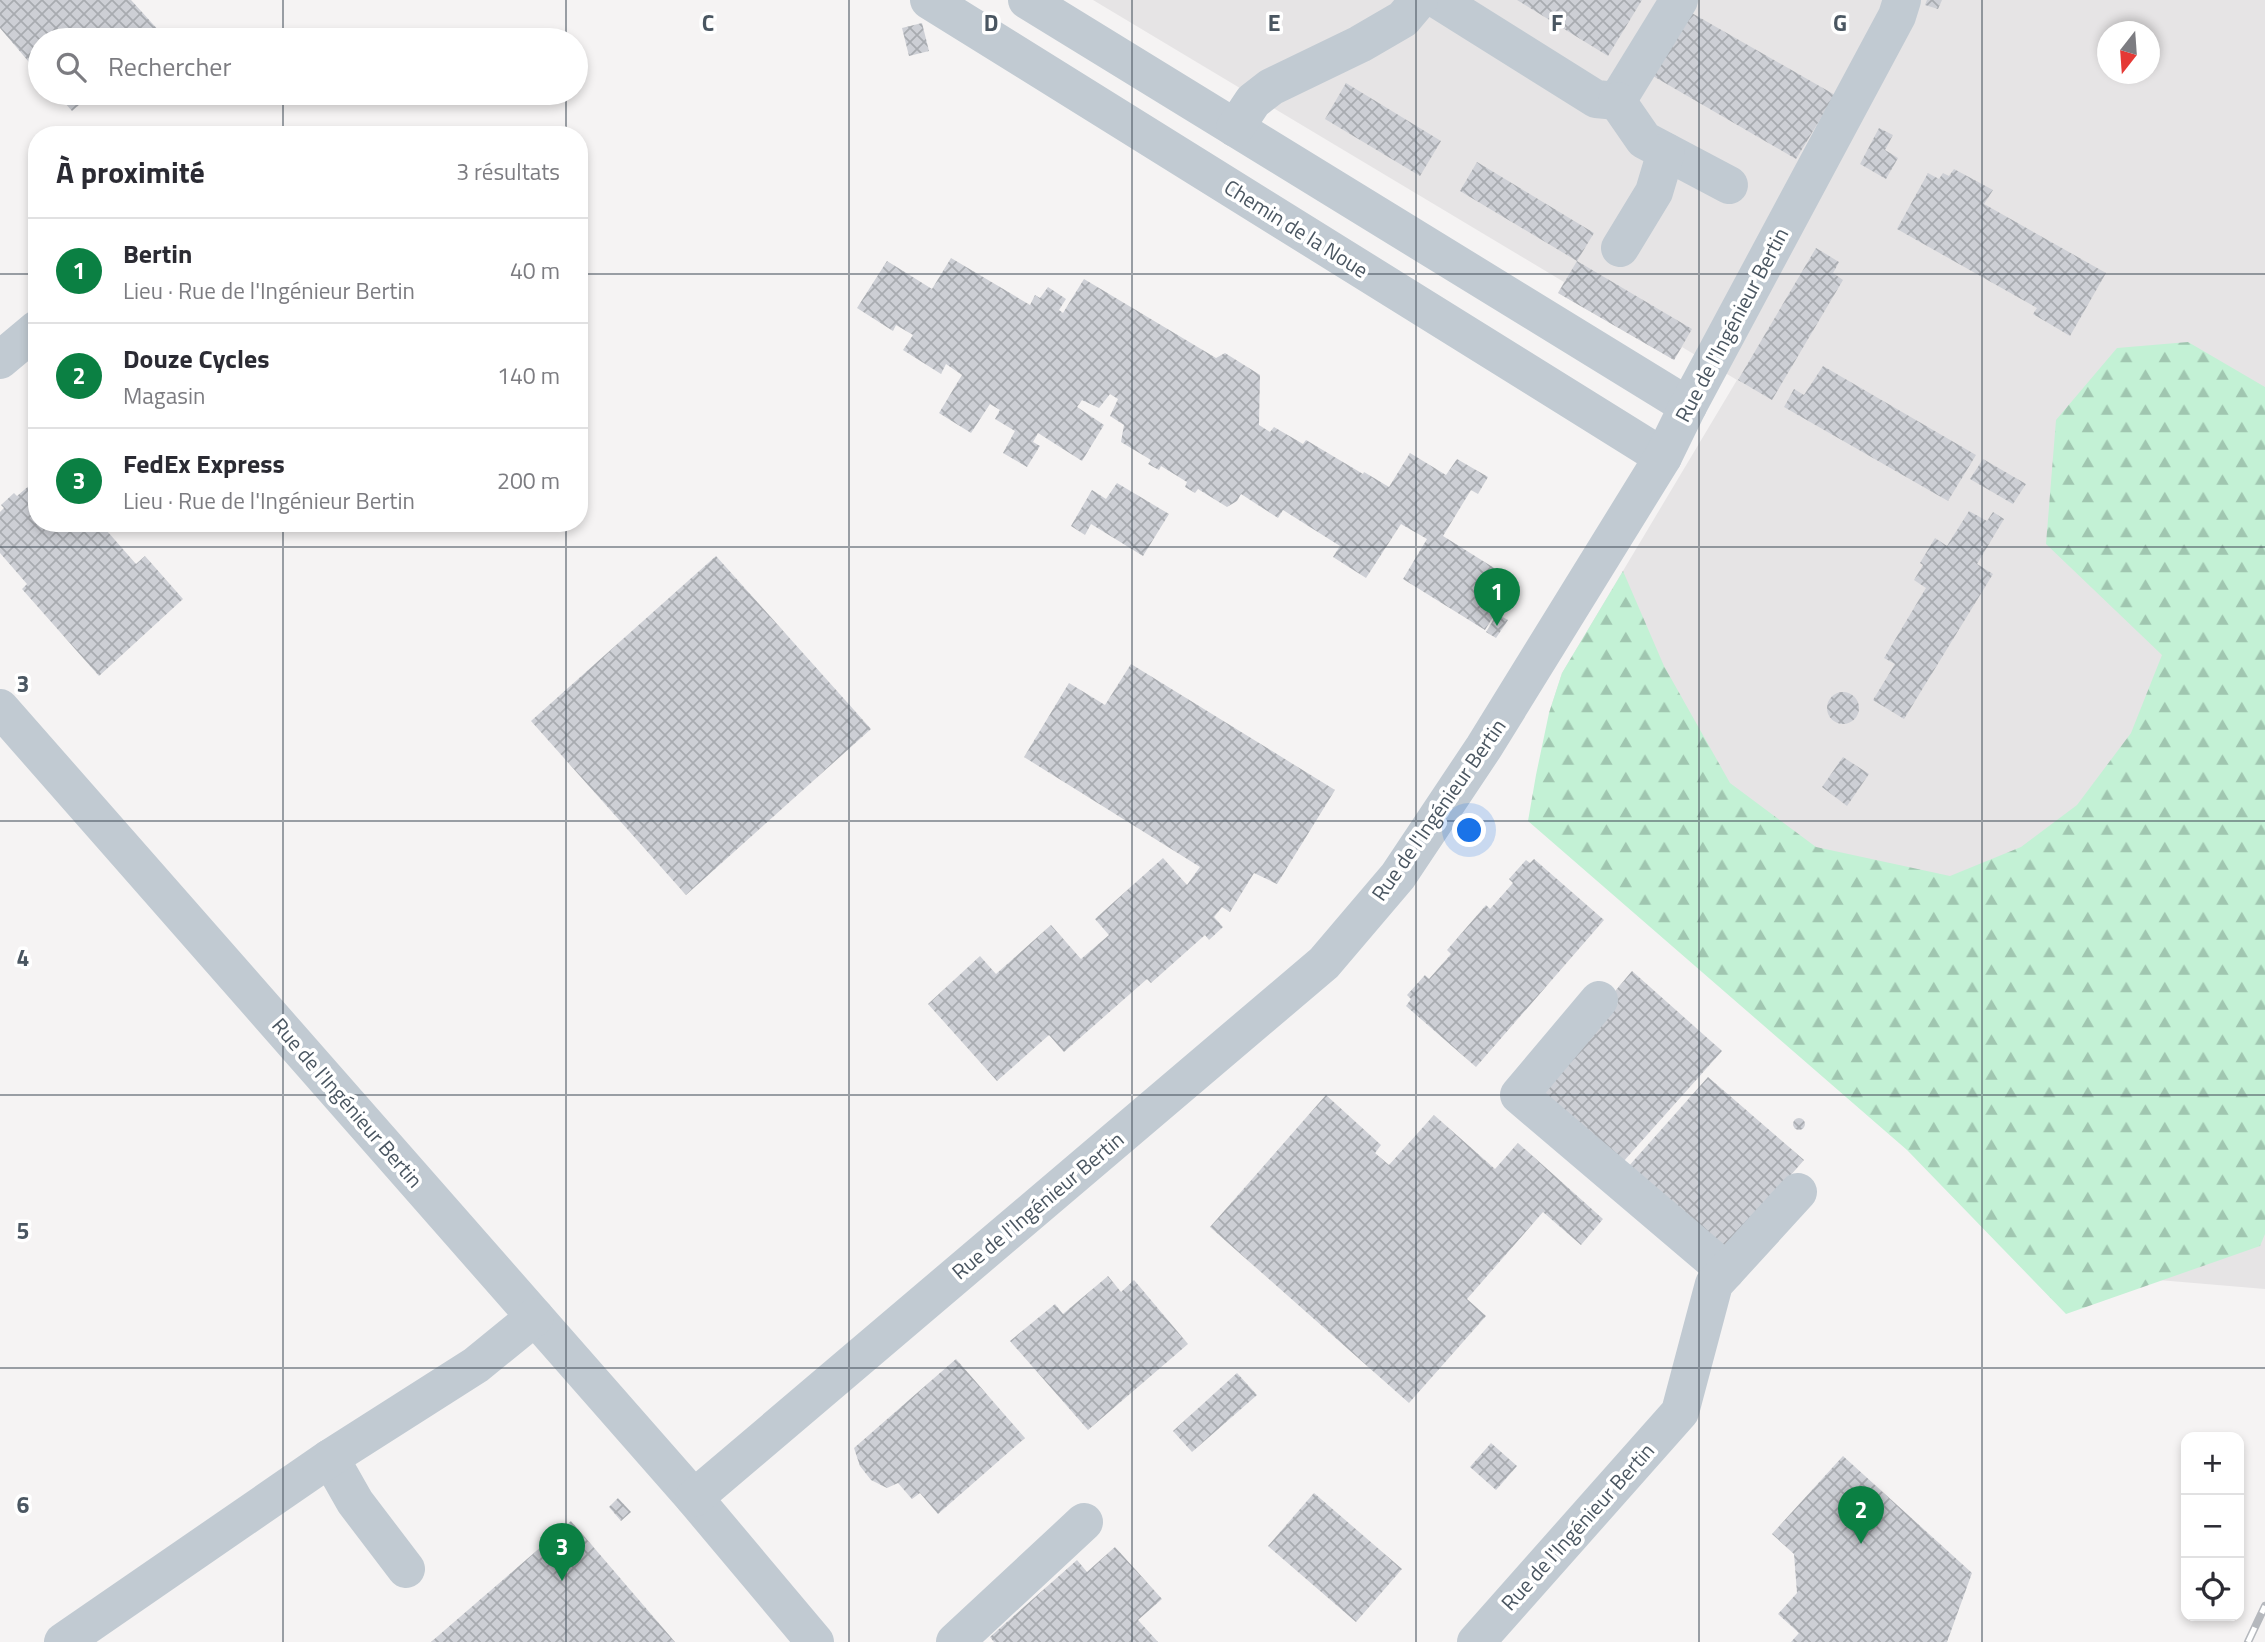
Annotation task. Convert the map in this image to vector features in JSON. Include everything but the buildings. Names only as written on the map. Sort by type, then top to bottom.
[{"type":"street","name":"Chemin de la Noue","points":[[929,0],[1663,457]]},
{"type":"street","points":[[1027,0],[1688,406]]},
{"type":"street","points":[[1235,128],[1253,101],[1270,87],[1360,44],[1403,19],[1419,0]]},
{"type":"street","points":[[1438,0],[1596,99],[1617,102],[1644,140],[1728,185]]},
{"type":"street","points":[[1617,102],[1679,0]]},
{"type":"street","name":"Rue de l'Ingénieur Bertin","points":[[694,1497],[1324,963],[1398,876],[1477,758],[1663,457],[1897,16],[1902,0]]},
{"type":"street","points":[[1620,248],[1654,192],[1666,152]]},
{"type":"street","points":[[0,360],[28,337]]},
{"type":"street","name":"Rue de l'Ingénieur Bertin","points":[[0,708],[694,1497],[815,1642]]},
{"type":"street","points":[[1600,1000],[1519,1095],[1726,1271],[1798,1192]]},
{"type":"street","name":"Rue de l'Ingénieur Bertin","points":[[1476,1642],[1680,1412],[1714,1284],[1726,1271]]},
{"type":"street","points":[[63,1642],[330,1458],[476,1365],[535,1317]]},
{"type":"street","points":[[330,1458],[355,1502],[406,1569]]},
{"type":"street","points":[[955,1642],[1084,1522]]},
{"type":"shaded area","points":[[1093,0],[2265,0],[2265,1289],[2111,1276],[1549,713],[1562,673],[1737,380],[1682,347],[1674,360],[1558,293],[1564,282]]},
{"type":"green space","points":[[2188,342],[2265,387],[2265,1234],[2260,1246],[2066,1314],[1907,1150],[1528,821],[1549,713],[1562,673],[1623,571],[1664,666],[1730,783],[1816,847],[1950,876],[2021,847],[2077,805],[2131,733],[2162,655],[2046,544],[2056,420],[2117,348]]},
{"type":"railway","points":[[2248,1642],[2265,1606]]},
{"type":"place","name":"Bertin","points":[[1497,626]]},
{"type":"place","name":"Douze Cycles","points":[[1861,1544]]},
{"type":"place","name":"FedEx Express","points":[[562,1581]]}]
